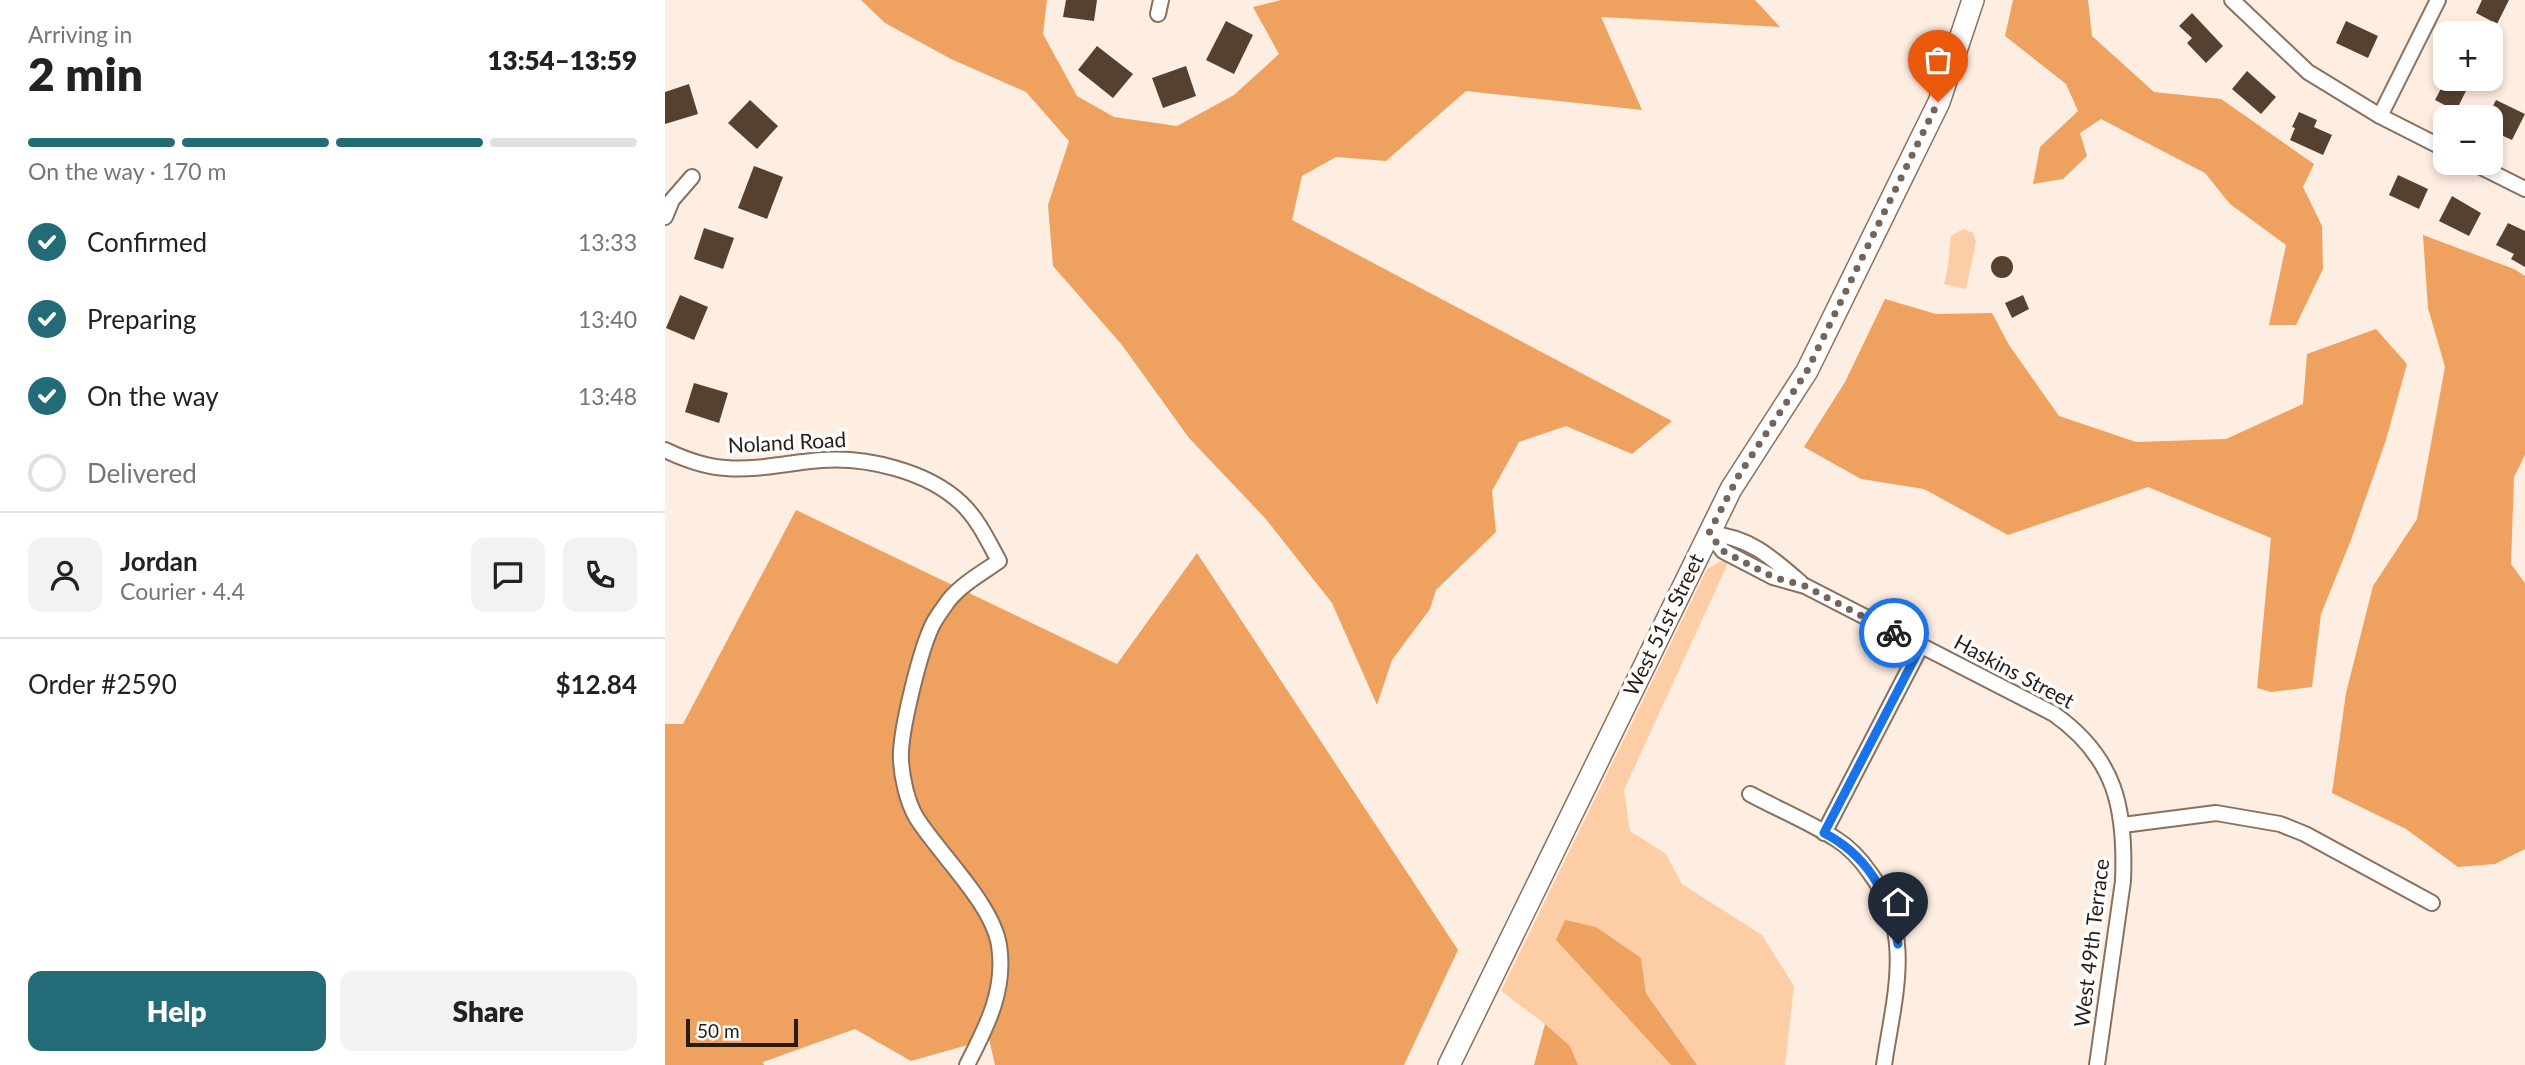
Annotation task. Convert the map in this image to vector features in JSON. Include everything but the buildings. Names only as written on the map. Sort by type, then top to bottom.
[{"type":"street","name":"West 51st Street","points":[[1449,1065],[1709,533],[1739,475],[1807,371],[1938,102],[1973,0]]},
{"type":"street","points":[[2232,0],[2308,72],[2380,116],[2433,143]]},
{"type":"street","points":[[2380,116],[2438,0]]},
{"type":"street","points":[[2497,175],[2525,189]]},
{"type":"street","points":[[665,217],[672,200],[692,177]]},
{"type":"street","name":"Noland Road","points":[[665,450],[686,460],[725,468],[862,460],[896,469],[932,484],[960,502],[981,529],[999,561],[970,580],[951,597],[933,624],[909,704],[901,760],[907,792],[915,814],[978,899],[999,941],[1002,968],[995,1008],[967,1065]]},
{"type":"street","name":"Haskins Street","points":[[1709,533],[1733,536],[1766,553],[1805,586],[2025,698],[2070,725],[2083,737],[2098,758],[2112,785],[2123,825]]},
{"type":"street","points":[[1824,833],[1921,646]]},
{"type":"street","points":[[1749,794],[1849,849],[1882,888],[1893,914],[1898,944],[1898,966],[1884,1065]]},
{"type":"street","points":[[2123,825],[2216,813],[2280,824],[2305,834],[2432,903]]},
{"type":"street","name":"West 49th Terrace","points":[[2097,1065],[2123,881],[2123,825]]},
{"type":"shaded area","points":[[861,0],[1047,0],[1043,34],[1077,96],[1114,117],[1177,126],[1234,95],[1279,54],[1253,7],[1281,0],[1755,0],[1780,27],[1601,17],[1642,110],[1466,91],[1386,161],[1336,157],[1302,176],[1292,220],[1672,421],[1632,454],[1566,426],[1519,442],[1492,491],[1496,532],[1436,590],[1430,609],[1392,660],[1377,705],[1332,603],[1265,518],[1189,438],[1122,345],[1053,266],[1048,205],[1069,141],[1026,92],[951,59],[885,23]]},
{"type":"shaded area","points":[[2013,0],[2088,0],[2092,36],[2154,92],[2221,99],[2314,164],[2303,187],[2322,226],[2323,269],[2296,325],[2269,325],[2286,245],[2230,204],[2205,173],[2101,119],[2080,133],[2087,156],[2063,179],[2033,184],[2040,147],[2078,111],[2066,84],[2005,36]]},
{"type":"shaded area","points":[[1963,229],[1973,233],[1976,242],[1966,289],[1944,284],[1951,236]]},
{"type":"shaded area","points":[[2423,235],[2514,269],[2525,276],[2525,455],[2514,477],[2511,564],[2525,583],[2525,849],[2495,864],[2458,867],[2406,829],[2332,793],[2346,693],[2373,586],[2417,519],[2445,367],[2428,308]]},
{"type":"shaded area","points":[[1885,299],[1936,314],[1992,313],[2009,345],[2059,416],[2136,442],[2226,439],[2303,404],[2307,354],[2376,329],[2407,364],[2386,440],[2351,540],[2321,614],[2312,687],[2271,692],[2257,688],[2271,538],[2148,487],[2008,535],[1924,489],[1861,479],[1804,447],[1845,382]]},
{"type":"shaded area","points":[[796,510],[1117,664],[1197,553],[1458,950],[1404,1065],[995,1065],[989,1039],[911,1061],[855,1029],[763,1062],[764,1065],[665,1065],[665,724],[683,724]]},
{"type":"shaded area","points":[[1721,561],[1729,561],[1624,790],[1630,831],[1666,854],[1682,884],[1762,935],[1794,986],[1785,1065],[1697,1065],[1646,992],[1641,958],[1556,940],[1671,1065],[1578,1065],[1570,1046],[1501,991],[1707,569]]},
{"type":"shaded area","points":[[1565,920],[1596,927],[1641,958],[1646,993],[1697,1065],[1671,1065],[1556,940]]},
{"type":"shaded area","points":[[1545,1024],[1570,1046],[1578,1065],[1534,1065]]},
{"type":"way so far","points":[[1894,633],[1805,586],[1773,577],[1723,551],[1709,533],[1739,475],[1798,388],[1938,102]]},
{"type":"route","points":[[1894,633],[1921,646],[1824,833],[1849,849],[1882,888],[1893,914],[1898,944]]}]
